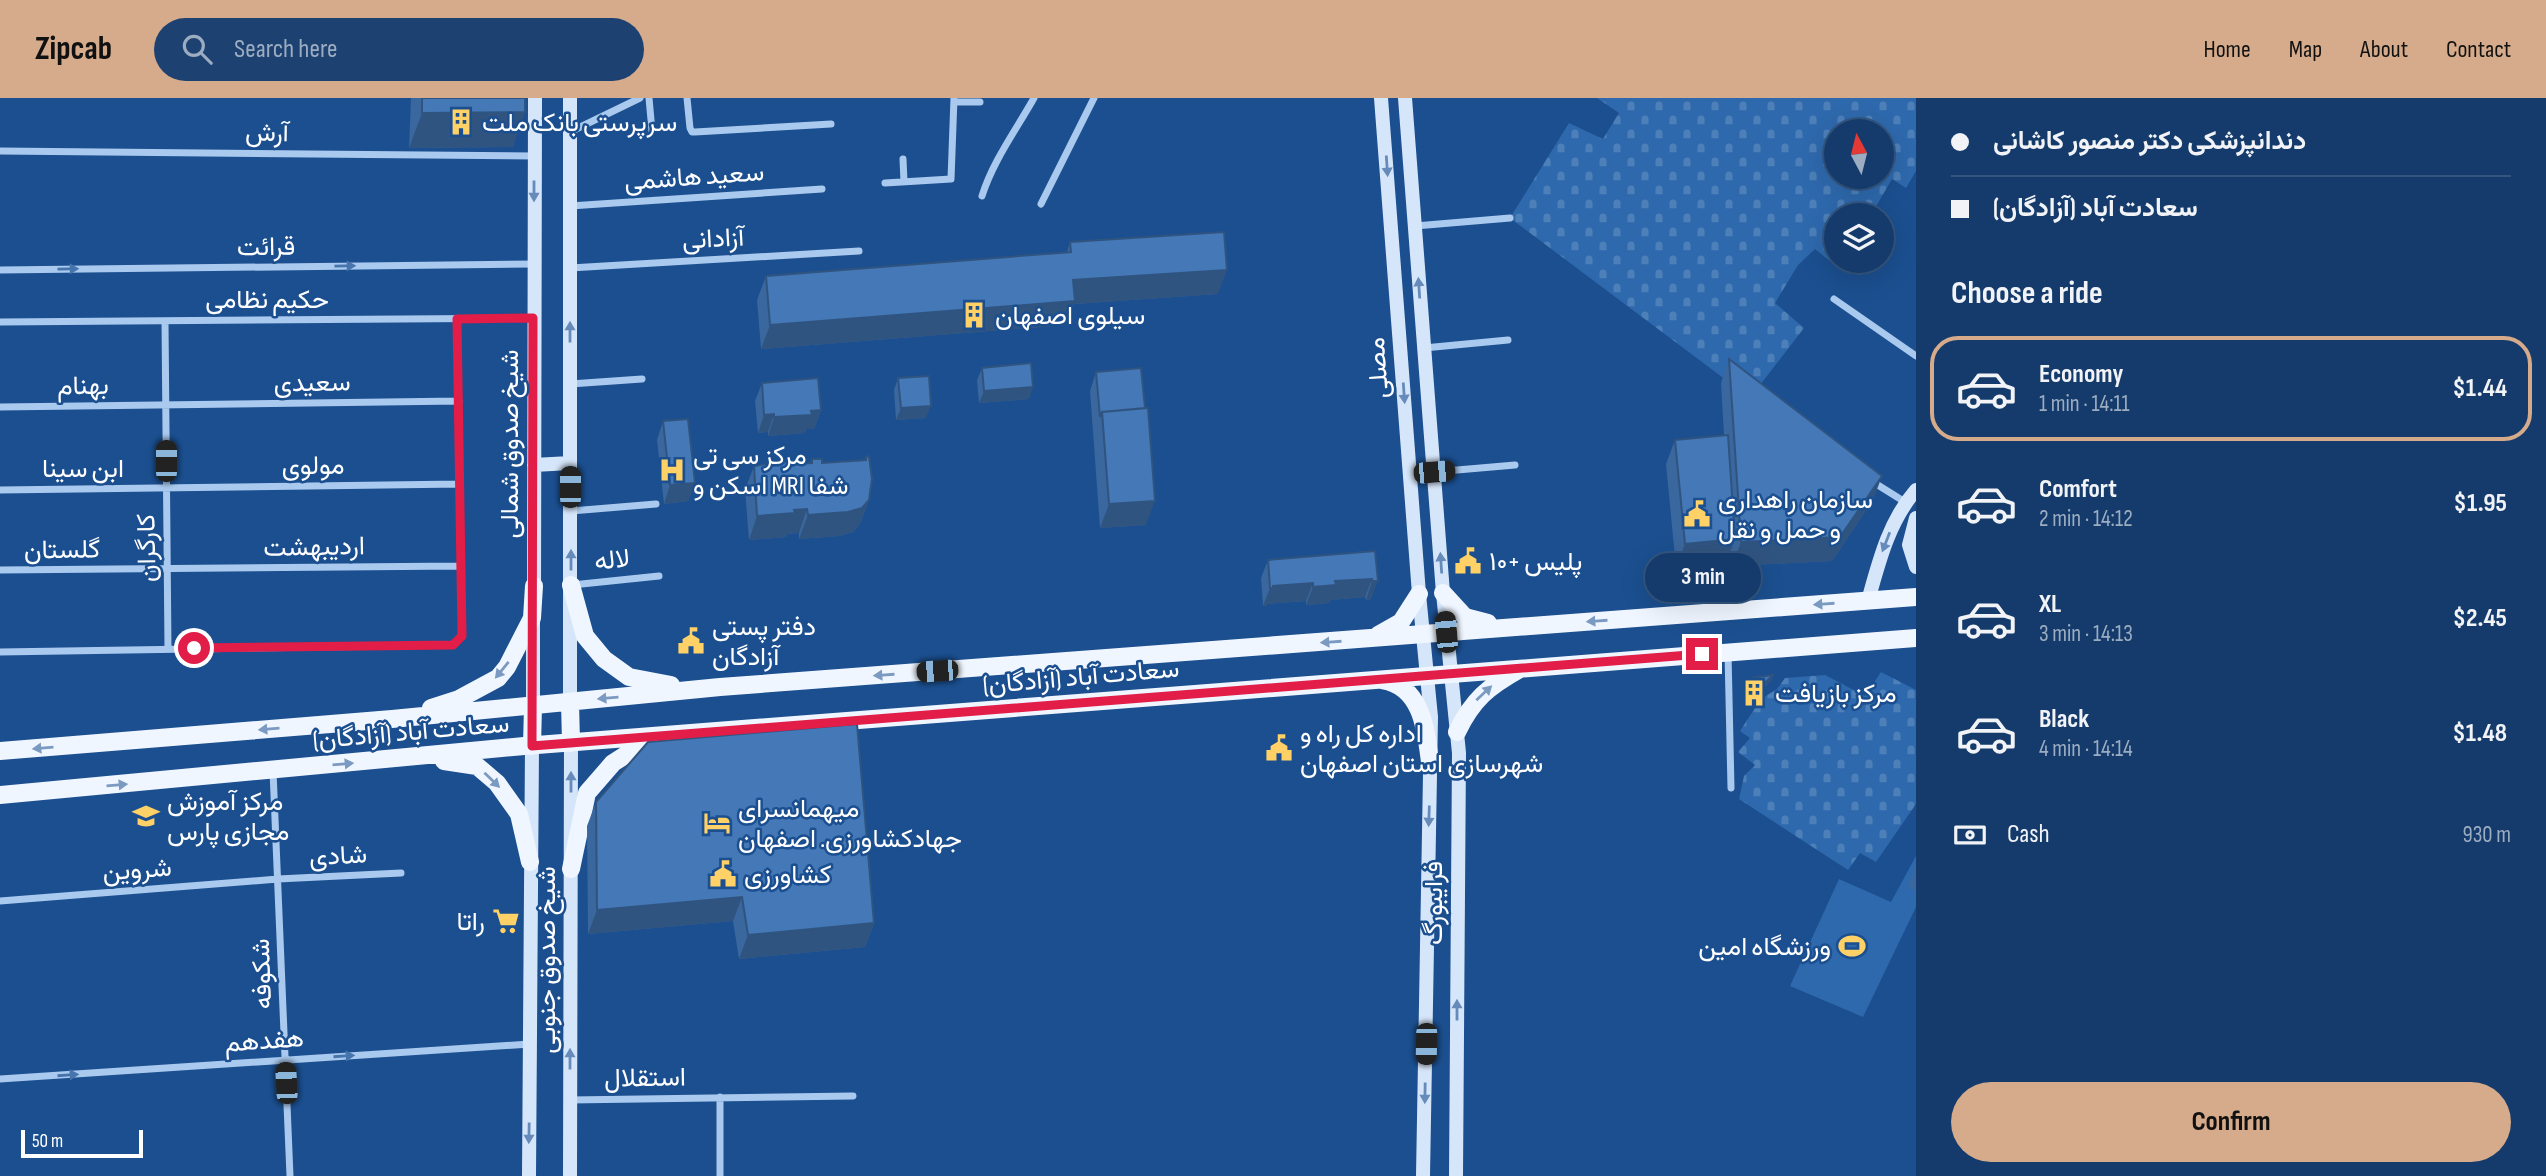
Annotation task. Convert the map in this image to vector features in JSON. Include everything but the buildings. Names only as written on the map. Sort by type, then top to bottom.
[{"type":"main road","name":"شیخ صدوق شمالی","points":[[533,706],[535,98]]},
{"type":"main road","points":[[570,98],[571,743]]},
{"type":"main road","name":"مصلی","points":[[1381,98],[1423,634]]},
{"type":"main road","name":"مصلی","points":[[1405,98],[1446,632]]},
{"type":"main road","points":[[1398,324],[1422,322]]},
{"type":"main road","points":[[534,465],[570,464]]},
{"type":"main road","points":[[1868,601],[1884,546],[1905,502],[1916,490]]},
{"type":"main road","points":[[1916,518],[1909,545],[1916,566]]},
{"type":"main road","points":[[571,585],[585,636],[604,659],[629,677],[662,684],[719,687]]},
{"type":"main road","points":[[392,719],[459,699],[498,678],[507,667],[532,618],[534,586]]},
{"type":"main road","points":[[1443,593],[1465,617],[1508,627]]},
{"type":"main road","points":[[1372,639],[1401,622],[1419,594]]},
{"type":"main road","name":"سعادت آباد (آزادگان)","points":[[0,751],[392,719],[719,687],[1916,597]]},
{"type":"main road","name":"فرایبورگ","points":[[1446,632],[1457,732],[1456,1176]]},
{"type":"main road","name":"فرایبورگ","points":[[1423,634],[1431,717],[1423,1176]]},
{"type":"main road","name":"سعادت آباد (آزادگان)","points":[[0,795],[532,746],[1452,672],[1916,638]]},
{"type":"main road","points":[[1457,732],[1467,712],[1488,688],[1524,667]]},
{"type":"main road","points":[[1372,679],[1391,681],[1405,689],[1419,708],[1426,727],[1430,762]]},
{"type":"main road","points":[[532,746],[533,706]]},
{"type":"main road","points":[[570,869],[587,793],[612,763],[653,737]]},
{"type":"main road","name":"شیخ صدوق جنوبی","points":[[570,1176],[571,743]]},
{"type":"main road","name":"شیخ صدوق جنوبی","points":[[529,1176],[532,746]]},
{"type":"main road","points":[[405,758],[477,766],[487,774],[497,783],[519,814],[530,862]]},
{"type":"street","points":[[570,132],[640,98]]},
{"type":"street","points":[[649,98],[652,131]]},
{"type":"street","points":[[687,98],[690,128],[695,132],[831,124]]},
{"type":"street","points":[[982,196],[990,170],[1003,153],[1034,98]]},
{"type":"street","points":[[1041,204],[1094,98]]},
{"type":"street","points":[[885,183],[951,179],[954,100],[980,102]]},
{"type":"street","name":"آرش","points":[[0,151],[534,156]]},
{"type":"street","points":[[903,159],[904,182]]},
{"type":"street","name":"سعید هاشمی","points":[[570,205],[822,189]]},
{"type":"street","points":[[1415,226],[1510,218]]},
{"type":"street","name":"آزادانی","points":[[570,268],[859,251]]},
{"type":"street","name":"قرائت","points":[[0,270],[533,264]]},
{"type":"street","points":[[1834,299],[1916,356]]},
{"type":"street","name":"حکیم نظامی","points":[[0,322],[533,318]]},
{"type":"street","points":[[0,652],[453,645],[462,636],[457,319]]},
{"type":"street","name":"کارگران","points":[[165,321],[168,649]]},
{"type":"street","points":[[1424,348],[1508,340]]},
{"type":"street","points":[[570,384],[642,379]]},
{"type":"street","name":"سعیدی","points":[[166,405],[459,401]]},
{"type":"street","name":"بهنام","points":[[0,407],[166,405]]},
{"type":"street","points":[[1434,472],[1515,465]]},
{"type":"street","points":[[1865,476],[1905,502]]},
{"type":"street","name":"مولوی","points":[[166,488],[460,484]]},
{"type":"street","name":"ابن سینا","points":[[0,490],[166,488]]},
{"type":"street","points":[[570,511],[656,504]]},
{"type":"street","name":"اردیبهشت","points":[[167,569],[461,566]]},
{"type":"street","name":"گلستان","points":[[0,570],[167,569]]},
{"type":"street","name":"لاله","points":[[571,585],[659,576]]},
{"type":"street","points":[[1728,652],[1731,788]]},
{"type":"street","name":"شکوفه","points":[[273,770],[290,1176]]},
{"type":"street","name":"شادی","points":[[278,879],[401,873]]},
{"type":"street","name":"شروین","points":[[0,901],[278,879]]},
{"type":"street","name":"هفدهم","points":[[0,1079],[531,1044]]},
{"type":"street","name":"استقلال","points":[[570,1100],[853,1096]]},
{"type":"street","name":"استقلال","points":[[720,1097],[720,1176]]},
{"type":"green space","points":[[1597,98],[1916,98],[1916,171],[1906,188],[1894,180],[1894,119],[1824,119],[1824,189],[1886,189],[1878,203],[1824,203],[1824,256],[1815,249],[1798,265],[1775,303],[1804,328],[1750,398],[1510,218],[1569,123],[1603,139],[1619,113]]},
{"type":"green space","points":[[1881,672],[1916,690],[1916,804],[1876,862],[1860,853],[1848,870],[1739,799],[1744,776],[1755,765],[1738,752],[1750,738],[1740,731],[1761,699],[1777,689],[1785,678],[1825,675],[1865,696]]},
{"type":"green space","name":"ورزشگاه امین","points":[[1916,856],[1916,907],[1863,1017],[1790,986],[1839,879],[1891,902]]},
{"type":"place","name":"سرپرستی بانک ملت","points":[[461,122]]},
{"type":"place","name":"سیلوی اصفهان","points":[[974,315]]},
{"type":"place","name":"مرکز سی تی اسکن و MRI شفا","points":[[672,470]]},
{"type":"place","name":"سازمان راهداری و حمل و نقل","points":[[1697,514]]},
{"type":"place","name":"پلیس +۱۰","points":[[1468,561]]},
{"type":"place","name":"دفتر پستی آزادگان","points":[[691,641]]},
{"type":"place","name":"مرکز بازیافت","points":[[1754,693]]},
{"type":"place","name":"اداره کل راه و شهرسازی استان اصفهان","points":[[1279,748]]},
{"type":"place","name":"مرکز آموزش مجازی پارس","points":[[146,816]]},
{"type":"place","name":"میهمانسرای جهادکشاورزی. اصفهان","points":[[717,823]]},
{"type":"place","name":"کشاورزی","points":[[723,874]]},
{"type":"place","name":"راتا","points":[[506,921]]},
{"type":"place","name":"ورزشگاه امین","points":[[1852,946]]},
{"type":"route","points":[[194,648],[453,645],[462,636],[457,319],[533,318],[532,746],[1702,654]]}]
